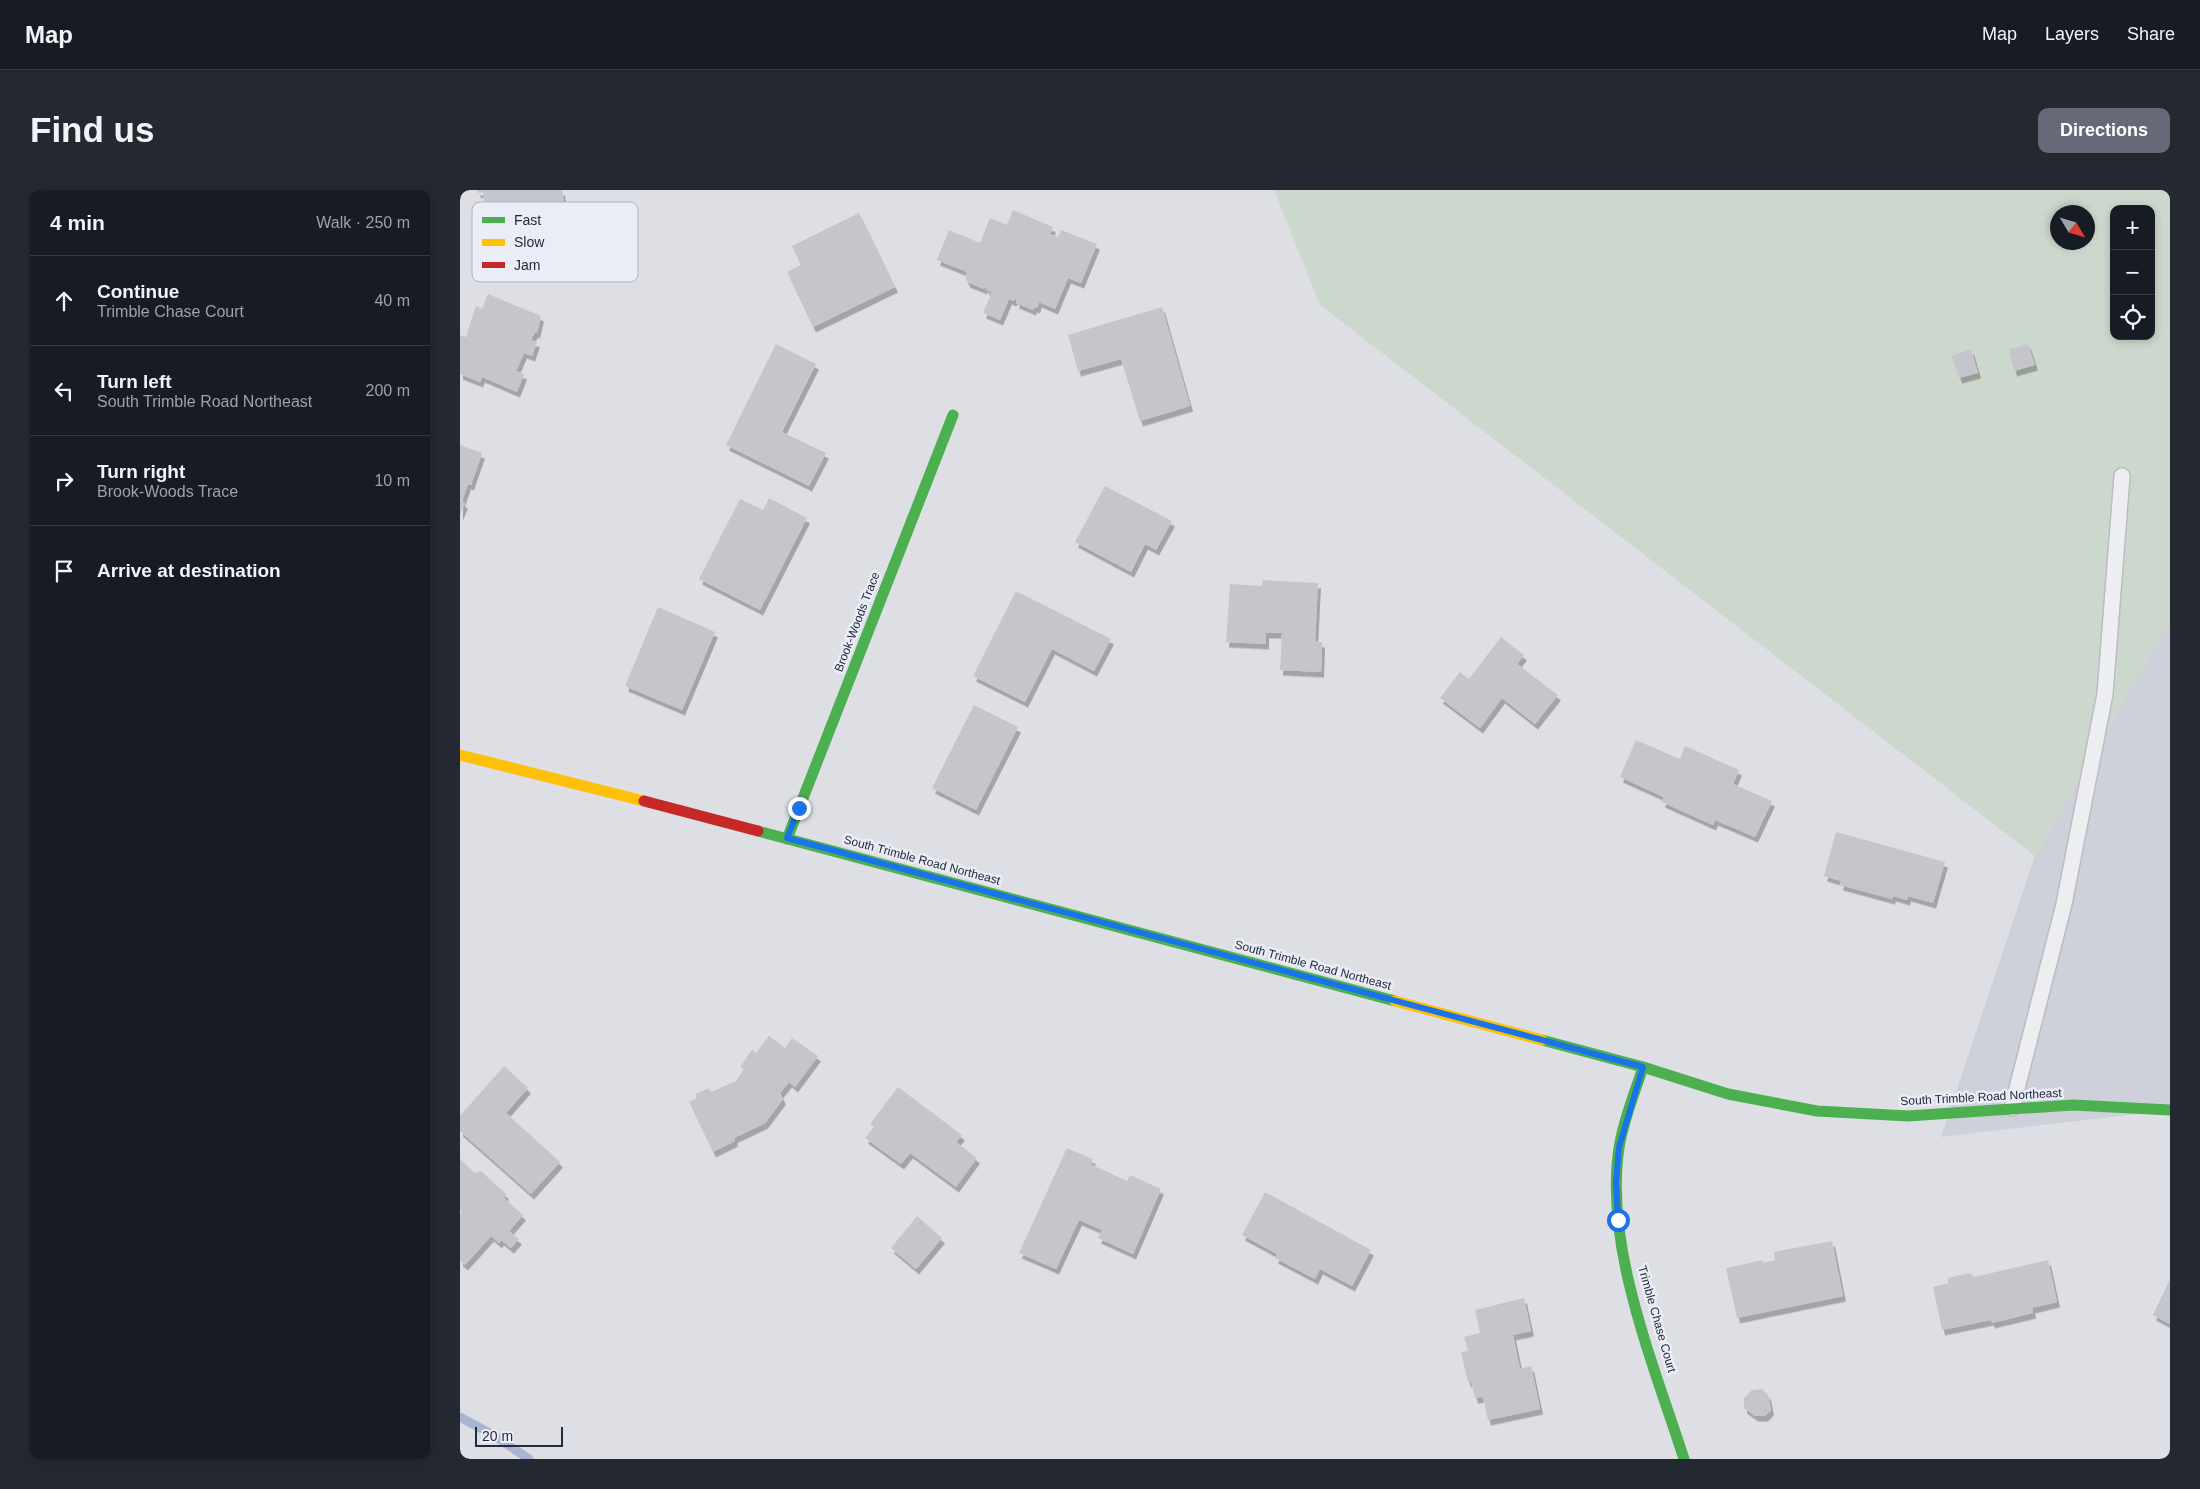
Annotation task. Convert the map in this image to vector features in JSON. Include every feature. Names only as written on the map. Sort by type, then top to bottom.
[{"type":"street","name":"Brook-Woods Trace","points":[[787,838],[953,415]]},
{"type":"street","name":"South Trimble Road Northeast","points":[[460,755],[787,838],[1643,1067],[1728,1094],[1817,1111],[1908,1116],[2073,1105],[2170,1110]]},
{"type":"street","name":"Trimble Chase Court","points":[[1643,1067],[1619,1147],[1616,1182],[1618,1220],[1633,1297],[1684,1459]]},
{"type":"lane","points":[[2012,1108],[2064,904],[2104,694],[2122,476]]},
{"type":"shaded area","points":[[1274,190],[2170,190],[2170,620],[2035,856],[1320,305]]},
{"type":"shaded area","points":[[2170,620],[2170,1110],[1941,1137],[2035,856]]},
{"type":"building","points":[[477,190],[562,190],[564,202],[484,202],[483,192],[478,193]]},
{"type":"building","points":[[1013,210],[1053,227],[1050,234],[1058,237],[1061,230],[1097,244],[1081,283],[1068,278],[1055,309],[1039,302],[1037,308],[1034,307],[1033,310],[1016,303],[1017,300],[1015,299],[1013,301],[1009,299],[1000,320],[983,313],[992,292],[986,290],[987,288],[985,287],[984,289],[967,282],[965,279],[967,272],[937,260],[949,230],[980,243],[990,218],[1007,225]]},
{"type":"building","points":[[859,213],[895,287],[813,327],[787,272],[801,265],[792,246]]},
{"type":"building","points":[[488,294],[541,316],[537,333],[535,332],[531,340],[537,342],[532,356],[524,353],[516,371],[524,374],[517,392],[482,377],[480,382],[460,374],[460,335],[466,337],[476,306],[482,309]]},
{"type":"building","points":[[1162,307],[1190,406],[1140,421],[1121,359],[1078,371],[1068,335]]},
{"type":"building","points":[[776,344],[816,364],[782,432],[826,453],[809,486],[726,445]]},
{"type":"building","points":[[2028,344],[2035,365],[2014,371],[2009,349]]},
{"type":"building","points":[[1971,349],[1978,373],[1959,378],[1952,356]]},
{"type":"building","points":[[460,445],[482,453],[471,485],[468,484],[462,501],[465,503],[460,515]]},
{"type":"building","points":[[1105,486],[1172,521],[1156,550],[1145,544],[1131,572],[1075,542]]},
{"type":"building","points":[[769,498],[807,518],[760,610],[699,579],[740,499],[763,510]]},
{"type":"building","points":[[1263,580],[1318,583],[1315,641],[1322,642],[1321,672],[1280,670],[1282,633],[1266,633],[1266,644],[1226,642],[1230,584],[1262,586]]},
{"type":"building","points":[[1016,591],[1111,639],[1094,671],[1052,649],[1025,702],[973,676]]},
{"type":"building","points":[[658,607],[715,632],[682,710],[625,686]]},
{"type":"building","points":[[1501,637],[1524,655],[1517,664],[1558,695],[1535,724],[1502,698],[1480,728],[1440,698],[1460,672],[1469,679]]},
{"type":"building","points":[[974,705],[1018,727],[976,810],[932,788]]},
{"type":"building","points":[[1636,740],[1680,759],[1685,746],[1739,770],[1733,784],[1772,801],[1755,837],[1715,820],[1713,825],[1662,802],[1664,797],[1620,777]]},
{"type":"building","points":[[1836,832],[1945,862],[1933,903],[1908,896],[1907,900],[1893,896],[1892,899],[1840,885],[1841,881],[1824,876]]},
{"type":"building","points":[[769,1036],[785,1048],[792,1038],[818,1056],[795,1087],[789,1082],[780,1093],[783,1099],[765,1123],[734,1138],[735,1141],[713,1152],[689,1102],[697,1098],[695,1094],[709,1088],[711,1092],[736,1081],[744,1069],[740,1067],[752,1050],[756,1053]]},
{"type":"building","points":[[504,1066],[528,1088],[506,1113],[560,1162],[531,1194],[460,1131],[460,1116]]},
{"type":"building","points":[[898,1087],[962,1135],[956,1142],[977,1158],[956,1187],[910,1153],[901,1164],[865,1138],[874,1127],[870,1124]]},
{"type":"building","points":[[1067,1148],[1093,1159],[1090,1164],[1127,1181],[1130,1175],[1161,1189],[1133,1254],[1098,1238],[1102,1230],[1079,1220],[1056,1269],[1019,1253]]},
{"type":"building","points":[[460,1159],[475,1173],[481,1171],[506,1194],[504,1198],[523,1215],[509,1231],[519,1239],[511,1248],[501,1240],[499,1243],[491,1236],[465,1265],[460,1261],[460,1214],[462,1211],[460,1209]]},
{"type":"building","points":[[1265,1192],[1371,1250],[1352,1286],[1320,1269],[1315,1279],[1275,1258],[1277,1254],[1242,1235]]},
{"type":"building","points":[[917,1216],[942,1238],[916,1269],[891,1248]]},
{"type":"building","points":[[1832,1241],[1843,1296],[1737,1318],[1726,1268],[1763,1260],[1763,1263],[1775,1260],[1774,1252]]},
{"type":"building","points":[[2048,1260],[2057,1302],[2032,1308],[2033,1313],[1992,1323],[1991,1320],[1942,1330],[1933,1287],[1948,1283],[1948,1278],[1970,1273],[1974,1277]]},
{"type":"building","points":[[2170,1279],[2170,1324],[2153,1315]]},
{"type":"building","points":[[1524,1298],[1531,1331],[1513,1335],[1520,1369],[1531,1366],[1540,1409],[1488,1420],[1483,1397],[1475,1398],[1471,1381],[1468,1382],[1461,1352],[1468,1351],[1464,1337],[1480,1333],[1475,1310]]},
{"type":"building","points":[[1762,1389],[1768,1395],[1771,1410],[1765,1416],[1755,1416],[1744,1408],[1744,1398],[1752,1390]]},
{"type":"waterway","points":[[460,1417],[493,1435],[529,1459]]},
{"type":"traffic: fast","points":[[787,839],[953,415]]},
{"type":"traffic: fast","points":[[758,831],[1395,1001]]},
{"type":"traffic: fast","points":[[1542,1040],[1643,1067],[1728,1094],[1817,1111],[1908,1116],[2073,1105],[2170,1110]]},
{"type":"traffic: fast","points":[[1643,1067],[1626,1117],[1619,1148],[1616,1186],[1619,1225],[1625,1265],[1646,1345],[1684,1459]]},
{"type":"traffic: slow","points":[[460,755],[644,801]]},
{"type":"traffic: slow","points":[[1395,1001],[1542,1040]]},
{"type":"traffic: jam","points":[[644,801],[758,831]]},
{"type":"route","points":[[799,808],[787,838],[1643,1067],[1619,1147],[1616,1182],[1618,1220]]}]
